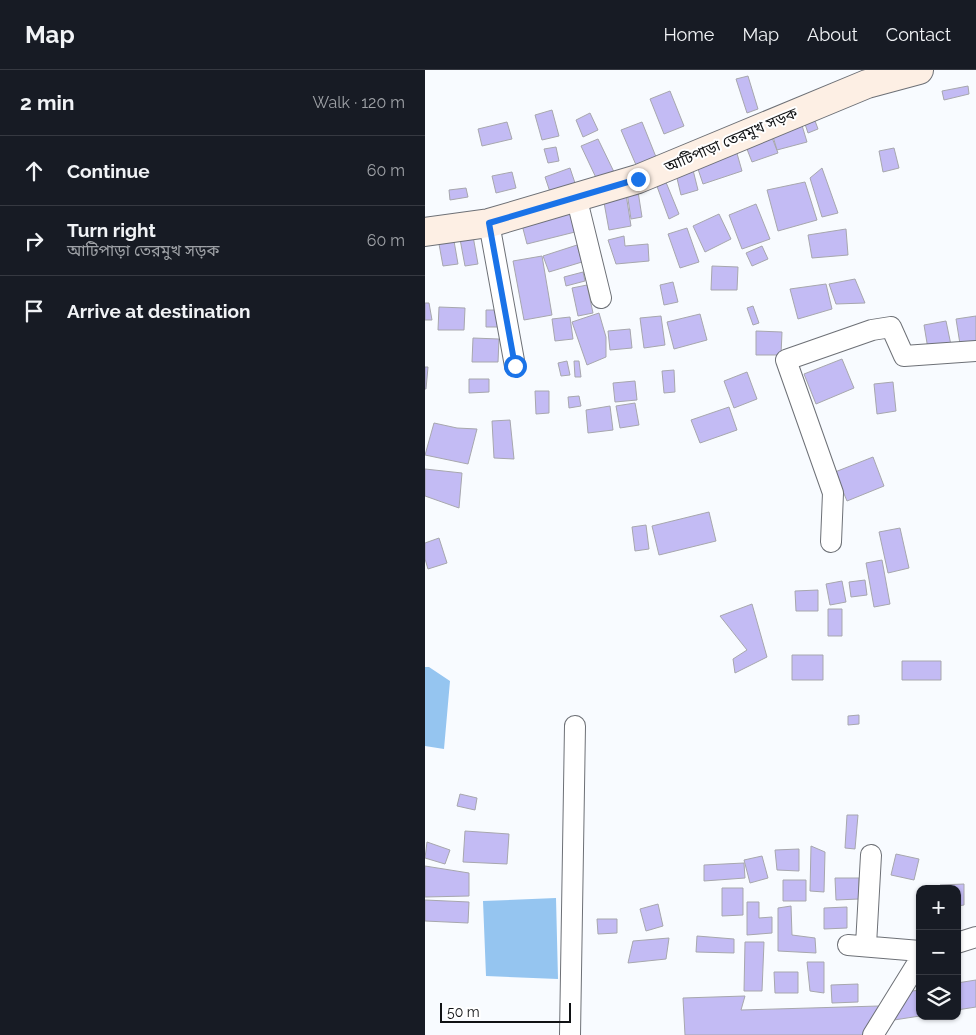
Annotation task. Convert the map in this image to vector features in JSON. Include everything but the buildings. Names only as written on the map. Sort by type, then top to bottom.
[{"type":"main road","name":"আটিপাড়া তেরমুখ সড়ক","points":[[425,232],[489,223],[638,179],[865,77],[919,70]]},
{"type":"street","points":[[576,196],[601,298]]},
{"type":"street","points":[[489,223],[515,366]]},
{"type":"street","points":[[831,542],[833,493],[785,360],[873,330],[891,327],[904,356],[976,351]]},
{"type":"street","points":[[569,1035],[575,726]]},
{"type":"street","points":[[871,856],[857,945],[916,951]]},
{"type":"street","points":[[961,942],[976,937]]},
{"type":"street","points":[[873,1035],[916,966]]},
{"type":"water","points":[[425,667],[429,667],[450,681],[444,749],[425,746]]},
{"type":"water","points":[[556,898],[558,979],[486,976],[483,901]]},
{"type":"route","points":[[515,366],[489,223],[638,179]]}]
